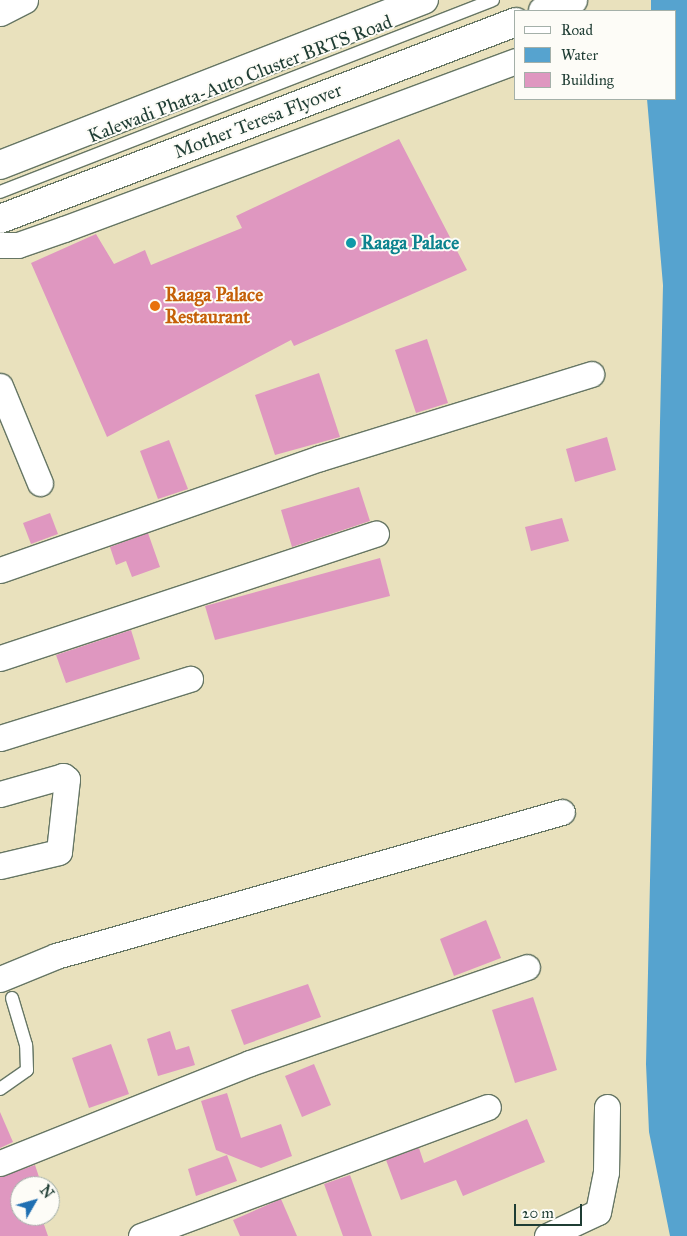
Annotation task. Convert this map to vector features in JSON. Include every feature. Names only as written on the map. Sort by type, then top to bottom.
[{"type":"main road","points":[[0,165],[424,0]]},
{"type":"main road","points":[[546,10],[573,0]]},
{"type":"main road","name":"Mother Teresa Flyover","points":[[0,228],[514,23]]},
{"type":"street","points":[[0,13],[25,0]]},
{"type":"street","points":[[0,228],[18,245],[514,62]]},
{"type":"street","points":[[0,570],[320,458],[591,374]]},
{"type":"street","points":[[0,386],[40,483]]},
{"type":"street","points":[[0,658],[376,534]]},
{"type":"street","points":[[0,738],[190,679]]},
{"type":"street","points":[[0,794],[63,776],[67,780],[59,852],[0,866]]},
{"type":"street","points":[[6,988],[56,956],[562,812]]},
{"type":"street","points":[[0,1163],[250,1063],[527,967]]},
{"type":"street","points":[[547,1236],[598,1212],[606,1172],[607,1107]]},
{"type":"street","points":[[141,1236],[488,1108]]},
{"type":"lane","name":"Kalewadi Phata-Auto Cluster BRTS Road","points":[[0,192],[493,0]]},
{"type":"lane","points":[[0,1089],[28,1070],[26,1045],[6,988]]},
{"type":"water","points":[[651,0],[687,0],[687,1236],[670,1236],[649,1132],[646,1064],[663,285],[647,100],[677,100],[677,10],[651,10]]},
{"type":"building","points":[[399,139],[467,270],[294,346],[291,340],[107,437],[31,263],[96,234],[114,264],[145,250],[151,265],[242,228],[236,216]]},
{"type":"building","points":[[427,339],[448,403],[416,413],[395,350]]},
{"type":"building","points":[[319,373],[340,437],[275,455],[255,395]]},
{"type":"building","points":[[607,437],[616,470],[575,482],[566,449]]},
{"type":"building","points":[[169,440],[188,489],[158,499],[140,451]]},
{"type":"building","points":[[359,487],[370,521],[292,547],[281,510]]},
{"type":"building","points":[[50,513],[58,534],[31,544],[23,523]]},
{"type":"building","points":[[562,518],[569,541],[531,551],[525,527]]},
{"type":"building","points":[[148,533],[160,567],[132,577],[126,561],[116,565],[110,547]]},
{"type":"building","points":[[380,558],[390,596],[215,640],[205,606]]},
{"type":"building","points":[[131,630],[140,659],[66,683],[56,655]]},
{"type":"building","points":[[486,920],[501,958],[454,976],[440,939]]},
{"type":"building","points":[[308,984],[321,1017],[244,1045],[231,1010]]},
{"type":"building","points":[[533,997],[557,1070],[515,1083],[492,1010]]},
{"type":"building","points":[[170,1031],[176,1050],[189,1046],[195,1065],[158,1076],[147,1039]]},
{"type":"building","points":[[111,1044],[129,1094],[89,1108],[72,1058]]},
{"type":"building","points":[[314,1064],[331,1105],[302,1117],[285,1076]]},
{"type":"building","points":[[227,1093],[241,1138],[281,1124],[292,1156],[261,1168],[216,1150],[201,1101]]},
{"type":"building","points":[[0,1112],[13,1142],[0,1148]]},
{"type":"building","points":[[527,1119],[545,1162],[463,1196],[456,1180],[401,1200],[386,1160],[419,1148],[424,1163]]},
{"type":"building","points":[[227,1155],[237,1181],[196,1196],[188,1169]]},
{"type":"building","points":[[35,1165],[39,1176],[10,1176],[10,1226],[44,1226],[48,1236],[0,1236],[0,1177]]},
{"type":"building","points":[[350,1175],[372,1236],[343,1236],[324,1184]]},
{"type":"building","points":[[281,1199],[297,1236],[240,1236],[233,1220]]},
{"type":"place","name":"Raaga Palace","points":[[351,243]]},
{"type":"place","name":"Raaga Palace Restaurant","points":[[155,306]]}]
